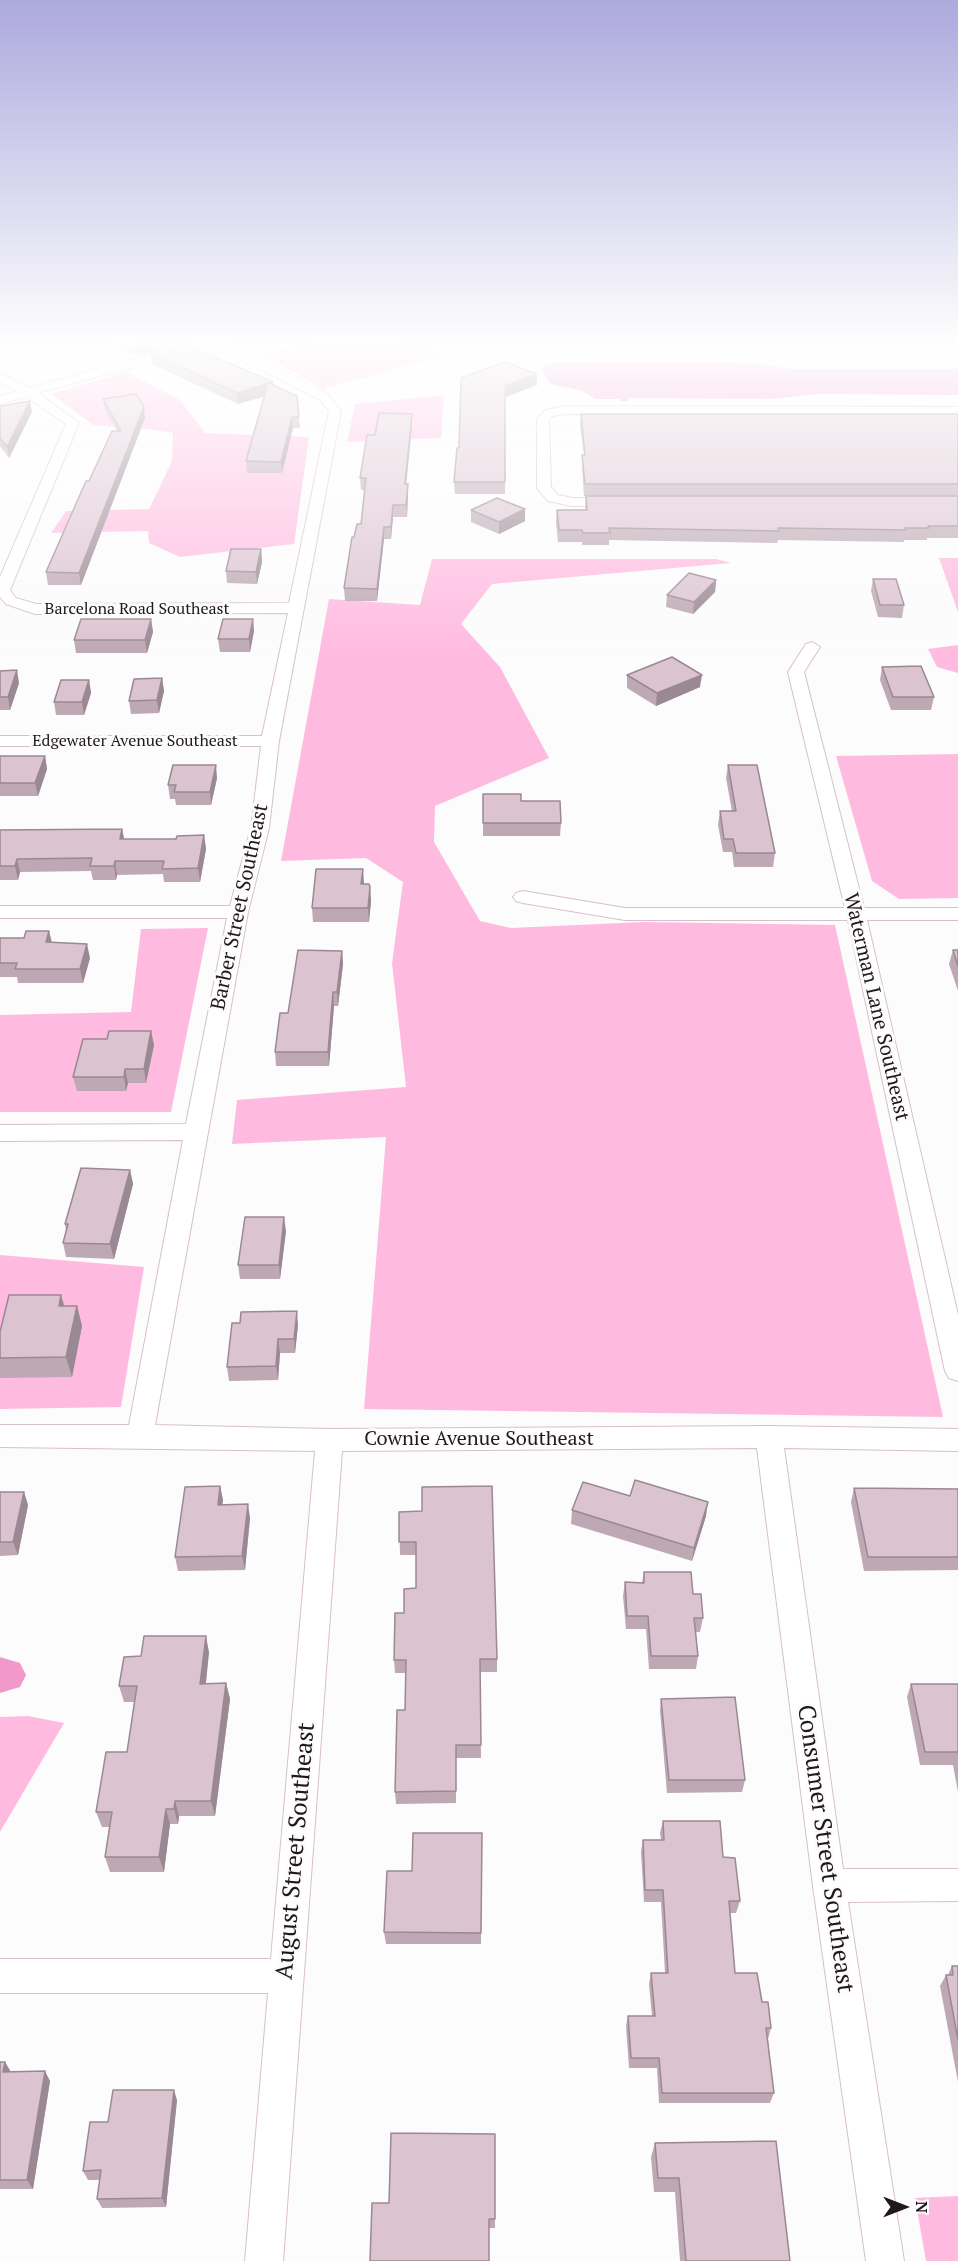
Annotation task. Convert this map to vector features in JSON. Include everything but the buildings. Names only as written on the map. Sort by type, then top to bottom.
[{"type":"street","name":"Barcelona Road Southeast","points":[[63,447],[2,590],[11,601],[35,609],[296,608]]},
{"type":"street","name":"Barber Street Southeast","points":[[140,1436],[195,1132],[238,912],[260,828],[270,741],[328,447]]},
{"type":"street","points":[[543,447],[544,488],[553,498],[572,502],[626,502]]},
{"type":"street","name":"Waterman Lane Southeast","points":[[812,647],[796,672],[856,914],[958,1371]]},
{"type":"street","name":"Edgewater Avenue Southeast","points":[[0,741],[270,741]]},
{"type":"street","points":[[523,897],[625,914],[958,914]]},
{"type":"street","points":[[0,912],[238,912]]},
{"type":"street","points":[[0,1132],[195,1132]]},
{"type":"street","name":"Cownie Avenue Southeast","points":[[0,1436],[329,1440],[769,1437],[958,1440]]},
{"type":"street","name":"Consumer Street Southeast","points":[[769,1437],[829,1886],[885,2261]]},
{"type":"street","name":"August Street Southeast","points":[[264,2261],[329,1440]]},
{"type":"street","points":[[829,1886],[958,1885]]},
{"type":"street","points":[[0,1976],[286,1976]]},
{"type":"shaded area","points":[[173,447],[308,447],[294,544],[180,557],[149,543],[148,531],[51,533],[66,511],[149,509],[172,461]]},
{"type":"shaded area","points":[[939,558],[958,558],[958,612]]},
{"type":"shaded area","points":[[432,559],[716,559],[731,563],[492,584],[461,624],[500,667],[549,758],[435,806],[434,842],[480,921],[511,928],[644,922],[835,925],[943,1417],[364,1409],[386,1137],[232,1144],[237,1100],[406,1087],[392,963],[403,882],[366,858],[281,861],[329,599],[420,605]]},
{"type":"shaded area","points":[[958,645],[958,673],[937,667],[928,649]]},
{"type":"shaded area","points":[[958,754],[958,898],[899,899],[872,881],[836,756]]},
{"type":"shaded area","points":[[208,928],[171,1112],[0,1112],[0,1015],[131,1012],[141,929]]},
{"type":"shaded area","points":[[0,1255],[144,1267],[121,1407],[0,1409]]},
{"type":"shaded area","points":[[28,1716],[64,1723],[0,1832],[0,1717]]},
{"type":"shaded area","points":[[958,2196],[958,2261],[926,2261],[915,2198]]},
{"type":"waterway","points":[[0,1675],[7,1675]]}]
